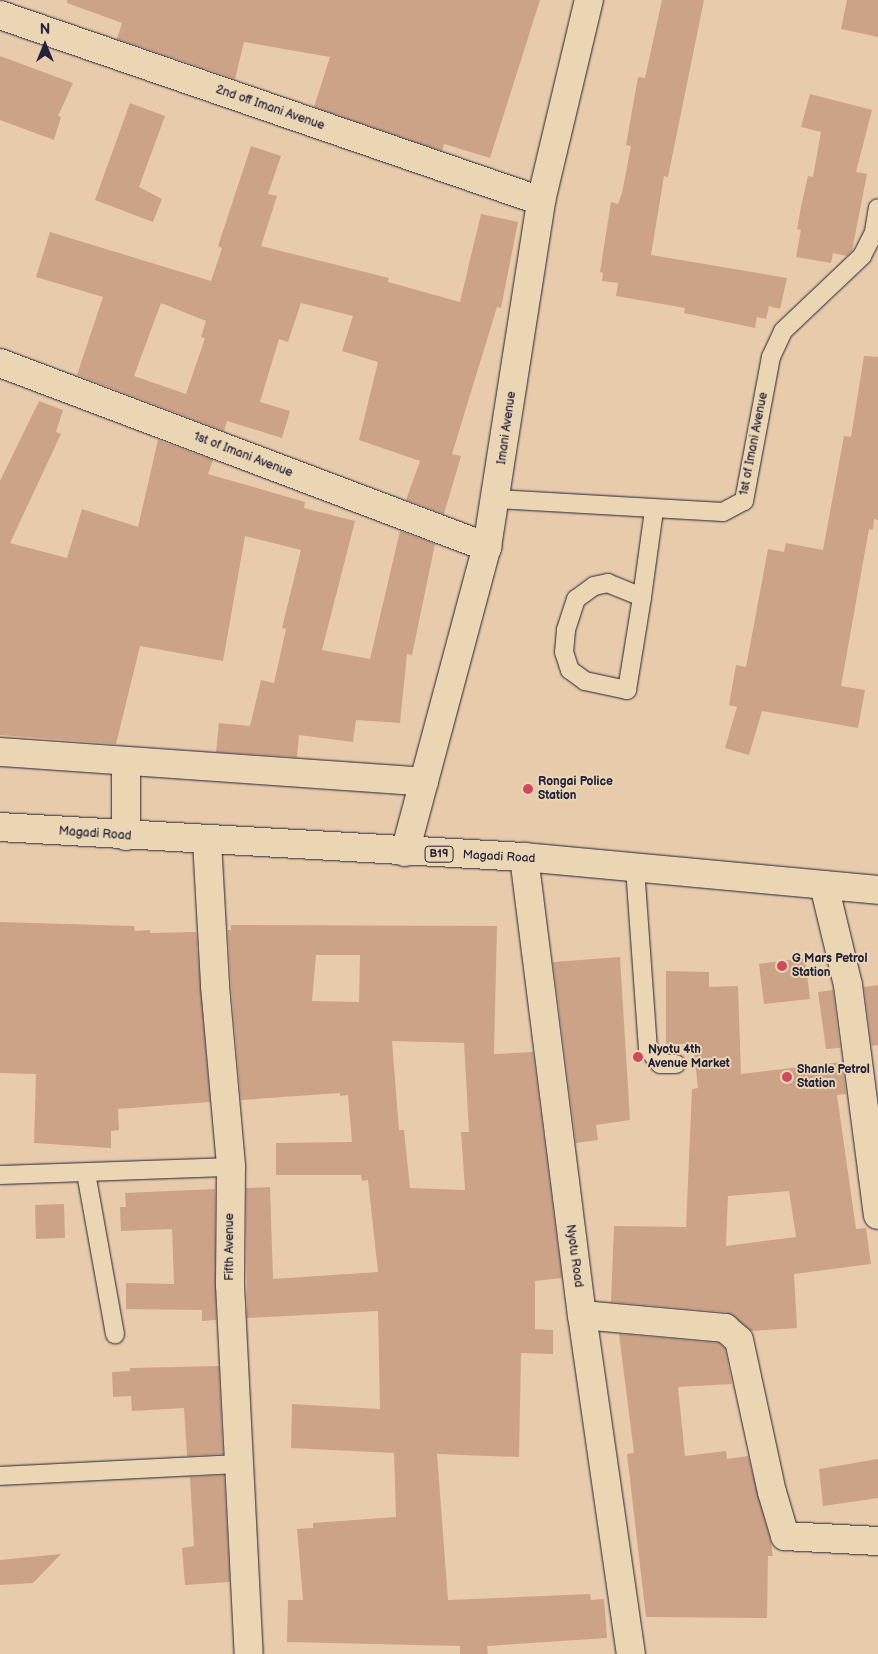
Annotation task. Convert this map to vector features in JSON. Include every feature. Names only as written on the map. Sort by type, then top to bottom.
[{"type":"main road","name":"Imani Avenue","points":[[405,852],[487,547],[541,201],[589,0]]},
{"type":"main road","name":"2nd off Imani Avenue","points":[[0,15],[541,201]]},
{"type":"main road","name":"1st of Imani Avenue","points":[[0,363],[487,547]]},
{"type":"main road","points":[[0,752],[424,782]]},
{"type":"main road","points":[[126,761],[126,836]]},
{"type":"main road","name":"Magadi Road","points":[[0,827],[207,841],[524,857],[824,885],[877,886]]},
{"type":"main road","name":"Fifth Avenue","points":[[207,841],[215,986],[231,1167],[230,1285],[249,1654]]},
{"type":"main road","name":"Nyotu Road","points":[[524,857],[582,1315],[631,1654]]},
{"type":"main road","points":[[824,885],[848,985],[878,1215]]},
{"type":"main road","points":[[582,1315],[724,1328],[739,1340],[784,1536],[878,1541]]},
{"type":"lane","name":"1st of Imani Avenue","points":[[496,499],[654,510],[724,512],[744,501],[771,357],[782,331],[862,256],[874,232],[878,208]]},
{"type":"lane","points":[[642,598],[608,583],[594,586],[576,600],[566,630],[564,652],[570,670],[585,681],[627,690],[642,598],[654,510]]},
{"type":"lane","points":[[636,868],[648,1049],[660,1064],[676,1064]]},
{"type":"lane","points":[[0,1175],[231,1167]]},
{"type":"lane","points":[[86,1173],[115,1334]]},
{"type":"lane","points":[[0,1476],[239,1464]]},
{"type":"building","points":[[67,0],[540,0],[490,158],[444,144],[442,151],[314,107],[330,57],[244,42],[235,79],[117,39],[122,23],[67,3]]},
{"type":"building","points":[[662,0],[704,0],[668,177],[664,176],[651,255],[787,278],[780,309],[769,306],[766,319],[757,317],[755,328],[684,313],[685,308],[616,296],[618,283],[602,281],[603,273],[600,272],[611,202],[618,204],[622,193],[631,146],[626,145],[638,77],[645,78]]},
{"type":"building","points":[[847,0],[878,0],[878,37],[841,29]]},
{"type":"building","points":[[0,56],[73,83],[58,116],[61,117],[54,140],[0,120]]},
{"type":"building","points":[[810,94],[872,110],[856,172],[867,174],[852,251],[847,256],[833,253],[831,263],[796,257],[801,230],[797,229],[801,207],[808,176],[813,177],[821,132],[801,127]]},
{"type":"building","points":[[130,103],[165,116],[139,187],[162,199],[153,222],[95,200]]},
{"type":"building","points":[[251,146],[281,156],[268,194],[277,196],[261,246],[389,278],[388,282],[460,302],[481,214],[518,222],[501,308],[497,307],[452,454],[461,456],[444,514],[406,500],[420,461],[359,440],[378,362],[342,351],[353,316],[301,303],[288,342],[279,339],[260,402],[290,411],[282,438],[227,421],[224,431],[77,375],[103,297],[36,277],[50,232],[211,281],[222,248],[218,246]],"holes":[[[161,303],[206,321],[201,337],[205,338],[186,394],[134,376]]]},
{"type":"building","points":[[864,356],[878,357],[878,520],[874,519],[873,530],[869,529],[841,686],[865,690],[858,728],[762,711],[749,755],[725,748],[737,707],[729,705],[736,665],[746,667],[768,549],[784,552],[786,543],[823,550],[844,436],[851,437]]},
{"type":"building","points":[[39,401],[63,410],[56,432],[61,434],[10,543],[67,558],[82,509],[138,527],[158,440],[213,460],[208,474],[305,502],[304,508],[355,521],[322,650],[370,659],[400,531],[435,544],[412,655],[407,654],[400,723],[356,720],[353,742],[299,735],[297,757],[216,752],[219,723],[250,726],[261,680],[274,683],[286,629],[282,628],[301,550],[245,536],[223,661],[140,646],[116,744],[0,735],[0,481]]},
{"type":"building","points":[[0,922],[134,926],[135,931],[150,930],[150,933],[196,932],[210,1102],[118,1109],[119,1130],[111,1131],[111,1148],[34,1143],[36,1074],[0,1073]]},
{"type":"building","points":[[231,925],[497,926],[494,1054],[533,1052],[562,1278],[535,1281],[535,1329],[553,1330],[553,1354],[521,1353],[519,1457],[437,1454],[448,1600],[590,1594],[591,1600],[604,1599],[607,1638],[487,1646],[488,1654],[460,1654],[460,1646],[287,1642],[288,1600],[303,1600],[297,1529],[313,1528],[313,1523],[396,1517],[394,1453],[291,1448],[292,1404],[380,1409],[378,1311],[247,1318],[246,1188],[270,1187],[273,1279],[378,1272],[368,1180],[362,1181],[361,1175],[276,1175],[276,1143],[352,1142],[348,1095],[340,1096],[340,1093],[241,1100],[231,985],[228,930],[231,930]],"holes":[[[316,955],[360,955],[359,1002],[312,1001]],[[392,1041],[464,1043],[469,1132],[461,1132],[465,1190],[410,1188],[404,1130],[399,1130]]]},
{"type":"building","points":[[620,957],[630,1120],[596,1125],[598,1140],[576,1143],[553,962]]},
{"type":"building","points":[[805,958],[810,999],[764,1004],[759,964]]},
{"type":"building","points":[[666,971],[709,972],[709,987],[738,986],[741,1074],[842,1062],[846,1094],[837,1095],[856,1229],[866,1228],[871,1264],[794,1274],[797,1328],[751,1331],[726,1312],[611,1302],[614,1226],[686,1227],[692,1089],[698,1088],[693,1044],[666,1044]],"holes":[[[789,1191],[796,1237],[726,1246],[728,1196]]]},
{"type":"building","points":[[878,985],[878,1045],[872,1046],[864,987]]},
{"type":"building","points":[[833,990],[840,1048],[826,1049],[818,992]]},
{"type":"building","points":[[215,1189],[216,1320],[202,1321],[202,1310],[126,1309],[126,1283],[174,1284],[172,1229],[121,1231],[120,1207],[126,1207],[125,1193]]},
{"type":"building","points":[[64,1204],[65,1238],[36,1239],[35,1205]]},
{"type":"building","points":[[619,1334],[719,1343],[725,1348],[732,1384],[678,1387],[685,1456],[726,1451],[727,1459],[748,1456],[773,1556],[768,1556],[767,1618],[646,1617],[627,1454],[634,1453]]},
{"type":"building","points":[[219,1366],[223,1454],[187,1456],[184,1408],[132,1411],[131,1396],[113,1397],[112,1372],[130,1371],[130,1368]]},
{"type":"building","points":[[878,1459],[878,1498],[823,1506],[819,1469]]},
{"type":"building","points":[[224,1475],[230,1582],[185,1585],[182,1548],[194,1546],[190,1477]]},
{"type":"building","points":[[61,1554],[33,1583],[0,1585],[0,1560]]},
{"type":"place","name":"Rongai Police Station","points":[[528,789]]},
{"type":"place","name":"G Mars Petrol Station","points":[[782,966]]},
{"type":"place","name":"Nyotu 4th Avenue Market","points":[[638,1057]]},
{"type":"place","name":"Shanle Petrol Station","points":[[787,1077]]}]
